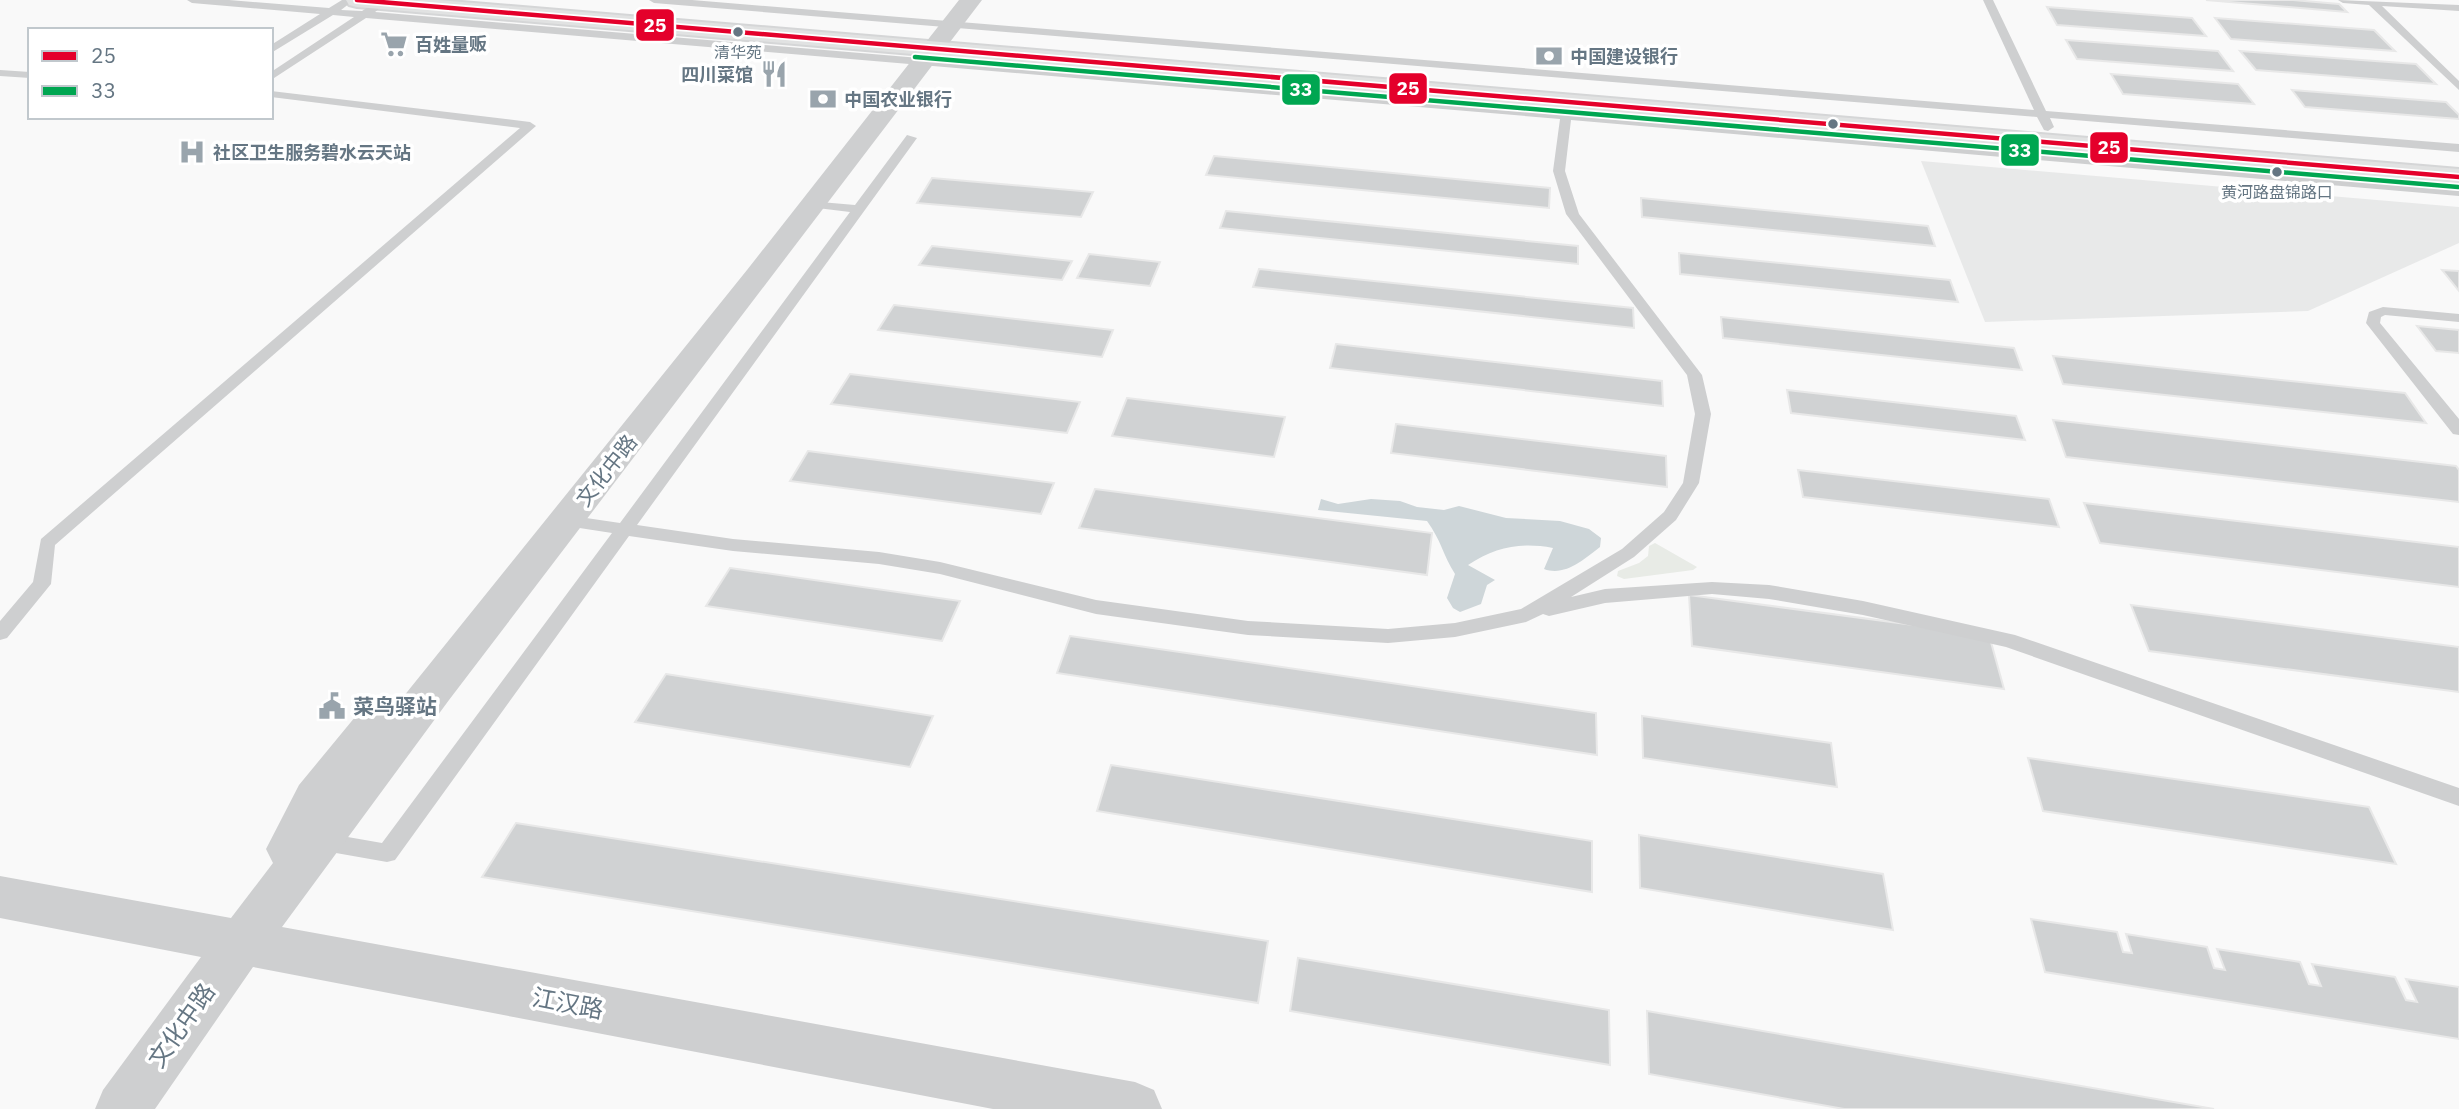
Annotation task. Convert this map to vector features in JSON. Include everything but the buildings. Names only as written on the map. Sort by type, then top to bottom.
[{"type":"main road","points":[[520,0],[660,3],[930,42],[2459,177]]},
{"type":"main road","points":[[373,4],[2045,120],[2459,162]]},
{"type":"street","name":"文化中路","points":[[122,1109],[318,840],[814,204],[930,42],[953,0]]},
{"type":"street","name":"文化中路","points":[[242,941],[315,798],[930,42],[971,0]]},
{"type":"street","name":"江汉路","points":[[0,897],[1135,1109]]},
{"type":"lane","points":[[192,0],[330,12],[373,4]]},
{"type":"lane","points":[[273,49],[349,0]]},
{"type":"lane","points":[[1988,0],[2045,120],[2459,148]]},
{"type":"lane","points":[[2343,0],[2459,8]]},
{"type":"lane","points":[[2373,2],[2459,87]]},
{"type":"lane","points":[[273,76],[373,4]]},
{"type":"lane","points":[[930,42],[1566,116],[2459,192]]},
{"type":"lane","points":[[0,73],[28,75]]},
{"type":"lane","points":[[0,633],[42,584],[47,543],[530,126],[273,94]]},
{"type":"lane","points":[[1526,615],[1628,553],[1670,516],[1691,482],[1703,414],[1694,375],[1573,214],[1559,170],[1566,116]]},
{"type":"lane","points":[[318,840],[387,853],[911,138]]},
{"type":"lane","points":[[814,204],[859,209]]},
{"type":"lane","points":[[2459,318],[2383,312],[2374,315],[2373,323],[2404,365],[2434,395],[2459,430]]},
{"type":"lane","points":[[566,521],[733,545],[879,558],[940,568],[1096,607],[1248,628],[1388,636],[1455,630],[1605,596],[1712,588],[1769,592],[1863,608],[2008,640],[2459,797]]},
{"type":"shaded area","points":[[1921,161],[2459,207],[2459,243],[2308,311],[1985,322]]},
{"type":"shaded area","points":[[1321,499],[1338,504],[1371,499],[1400,501],[1417,507],[1444,510],[1459,506],[1506,518],[1560,521],[1589,529],[1601,538],[1600,547],[1574,566],[1559,571],[1544,569],[1553,548],[1519,546],[1488,554],[1468,565],[1495,580],[1487,585],[1481,604],[1460,612],[1453,608],[1447,598],[1455,574],[1427,521],[1318,510]]},
{"type":"shaded area","points":[[1655,543],[1697,567],[1693,570],[1624,579],[1617,576],[1618,571],[1639,563],[1648,556],[1649,546]]},
{"type":"transit line","name":"25","points":[[357,0],[2459,177]]},
{"type":"transit line","name":"33","points":[[915,57],[2458,187]]},
{"type":"place","name":"清华苑","points":[[738,32]]},
{"type":"place","name":"百姓量贩","points":[[394,44]]},
{"type":"place","name":"中国建设银行","points":[[1549,56]]},
{"type":"place","name":"四川菜馆","points":[[774,74]]},
{"type":"place","name":"中国农业银行","points":[[823,99]]},
{"type":"place","name":"社区卫生服务碧水云天站","points":[[192,152]]},
{"type":"place","name":"黄河路盘锦路口","points":[[2277,172]]},
{"type":"place","name":"菜鸟驿站","points":[[332,706]]}]
